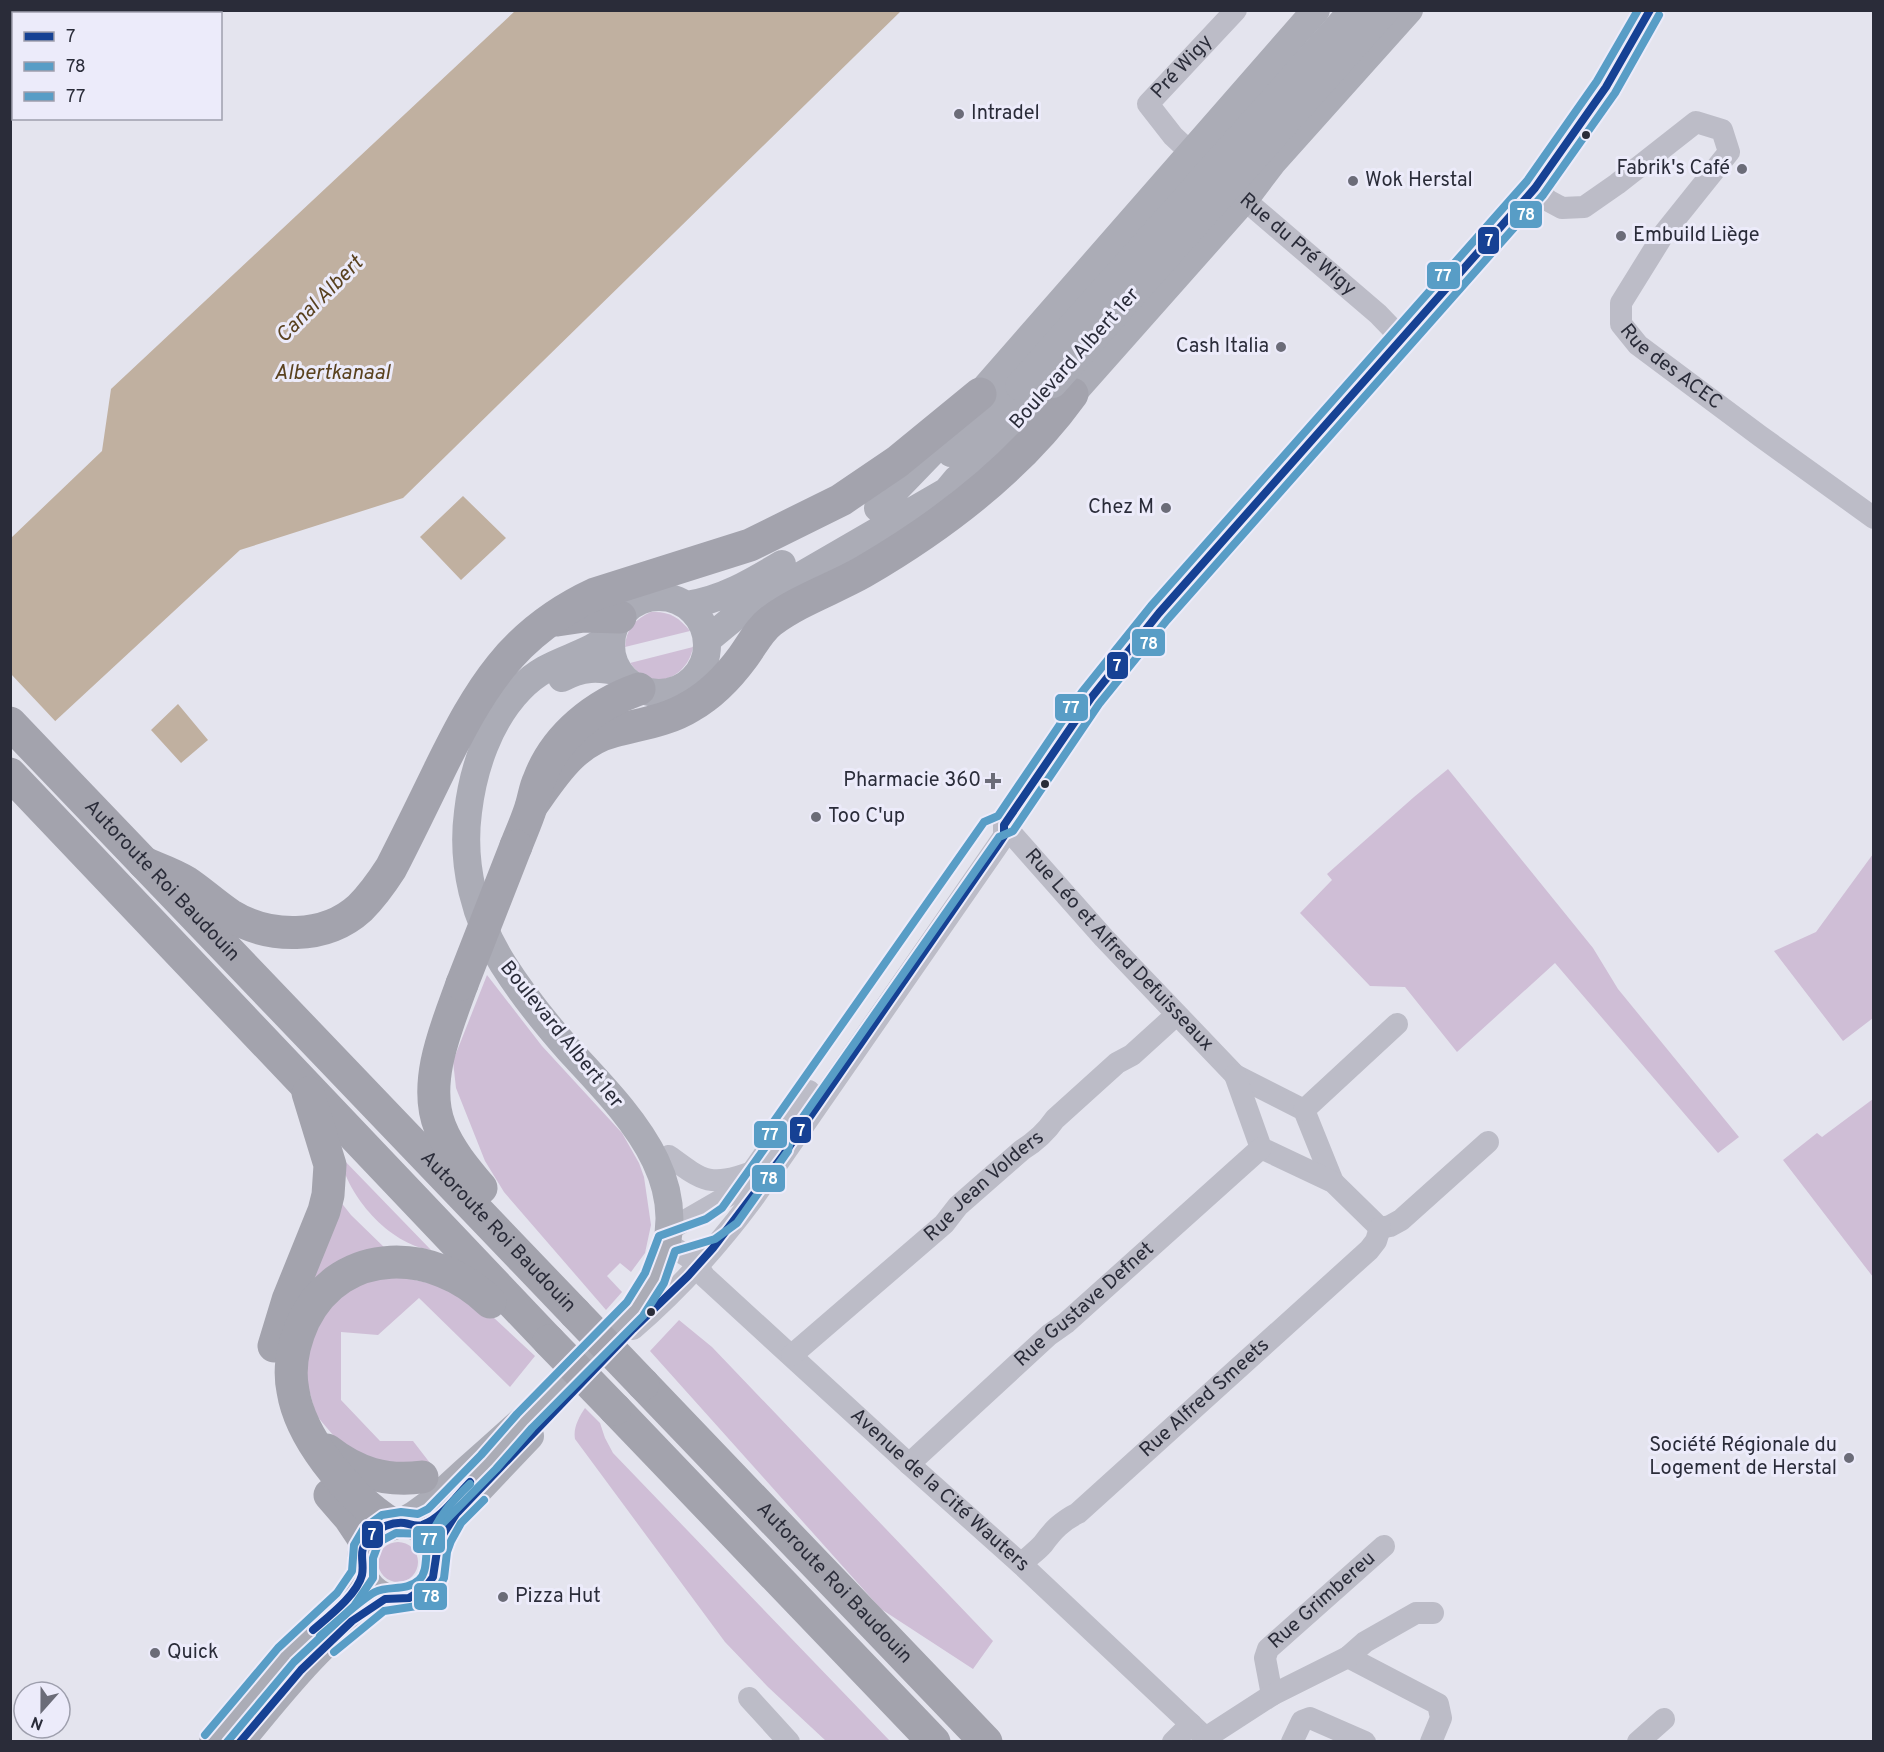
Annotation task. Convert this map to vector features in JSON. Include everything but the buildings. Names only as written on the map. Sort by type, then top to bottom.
[{"type":"highway","points":[[532,805],[557,769],[579,748],[611,731],[655,722],[674,716],[690,707],[715,689],[730,673],[769,622],[792,607],[849,580],[880,562],[951,514],[1011,463],[1056,415],[1062,389]]},
{"type":"highway","points":[[144,863],[185,881],[231,916],[253,927],[272,932],[289,933],[312,931],[343,920],[375,892],[392,868],[463,723],[490,679],[535,630],[579,601],[594,594],[750,545],[841,500],[897,462],[980,394]]},
{"type":"highway","points":[[550,621],[584,616],[616,626]]},
{"type":"highway","points":[[514,1249],[515,1228],[461,1165],[439,1125],[435,1103],[435,1071],[443,1036],[532,805],[538,781],[567,734],[593,713],[627,693],[629,680]]},
{"type":"highway","name":"Autoroute Roi Baudouin","points":[[10,723],[986,1742]]},
{"type":"highway","name":"Autoroute Roi Baudouin","points":[[10,774],[934,1742]]},
{"type":"highway","points":[[306,1086],[327,1151],[331,1176],[324,1211],[288,1300],[274,1343],[272,1352],[273,1389],[277,1408],[290,1439],[322,1485],[350,1518],[364,1558]]},
{"type":"highway","points":[[396,1523],[364,1505],[341,1480],[320,1453],[296,1405],[292,1389],[292,1353],[298,1332],[317,1300],[347,1274],[363,1267],[396,1261],[412,1262],[454,1275],[476,1288],[514,1325],[549,1341]]},
{"type":"highway","points":[[308,1431],[337,1458],[362,1472],[391,1479],[422,1477]]},
{"type":"main road","points":[[878,508],[927,457],[1316,10]]},
{"type":"main road","name":"Boulevard Albert 1er","points":[[678,1242],[663,1177],[655,1156],[642,1135],[605,1089],[568,1049],[504,966],[482,922],[467,862],[467,817],[472,787],[495,724],[510,700],[540,672],[553,664],[589,651],[616,626],[636,603],[656,597],[677,600],[686,605],[719,598],[736,590],[878,508],[953,451],[1019,386],[1353,10]]},
{"type":"main road","name":"Boulevard Albert 1er","points":[[678,1242],[676,1177],[669,1156],[658,1136],[517,955],[500,923],[491,897],[483,857],[483,826],[487,795],[503,747],[518,718],[540,694],[573,672],[582,669],[594,668],[629,680],[646,692],[664,693],[680,689],[688,684],[703,665],[707,640],[747,607],[947,491],[957,479],[1062,389],[1386,10]]},
{"type":"main road","points":[[1062,389],[1244,200],[1272,163],[1409,10]]},
{"type":"main road","points":[[686,605],[700,620],[707,640]]},
{"type":"main road","points":[[616,626],[611,650],[629,680]]},
{"type":"main road","points":[[213,1742],[286,1655],[353,1590],[373,1533],[428,1507],[622,1306],[642,1276],[652,1249],[655,1220],[654,1204],[642,1159],[636,1146],[584,1076],[568,1049]]},
{"type":"main road","points":[[436,1552],[448,1524],[456,1514],[633,1329],[654,1299],[668,1272],[678,1242]]},
{"type":"main road","points":[[422,1477],[443,1472],[459,1463],[494,1439],[557,1389],[635,1308],[678,1242]]},
{"type":"main road","points":[[364,1558],[372,1588],[388,1598],[410,1598],[425,1588],[435,1574],[436,1552],[423,1532],[408,1524],[396,1523]]},
{"type":"main road","points":[[240,1742],[318,1652],[360,1616],[388,1598]]},
{"type":"street","name":"Pré Wigy","points":[[1190,153],[1173,136],[1148,104],[1236,10]]},
{"type":"street","points":[[678,1242],[739,1217],[1004,836],[1004,825],[1112,671],[1159,613],[1535,188],[1606,87],[1650,10]]},
{"type":"street","name":"Rue des ACEC","points":[[1535,188],[1549,201],[1562,208],[1584,207],[1696,122],[1722,130],[1728,152],[1659,242],[1621,303],[1621,324],[1638,345],[1874,518]]},
{"type":"street","name":"Rue du Pré Wigy","points":[[1190,153],[1378,314],[1402,339]]},
{"type":"street","points":[[678,1242],[733,1194],[752,1172],[993,828],[1004,825]]},
{"type":"street","name":"Rue Léo et Alfred Defuisseaux","points":[[1004,825],[1176,1015],[1235,1075],[1304,1110]]},
{"type":"street","name":"Rue Jean Volders","points":[[792,1355],[944,1224],[966,1199],[1022,1149],[1048,1130],[1054,1119],[1117,1063],[1132,1055],[1176,1015]]},
{"type":"street","points":[[1334,1182],[1304,1110],[1398,1024]]},
{"type":"street","name":"Rue Léo et Alfred Defuisseaux","points":[[1235,1075],[1260,1148]]},
{"type":"street","points":[[1260,1148],[1334,1182],[1380,1228],[1401,1220],[1488,1142]]},
{"type":"street","name":"Rue Gustave Defnet","points":[[909,1464],[1049,1335],[1066,1323],[1260,1148]]},
{"type":"street","points":[[669,1156],[700,1178],[713,1181],[728,1181],[752,1172]]},
{"type":"street","name":"Rue Alfred Smeets","points":[[1021,1564],[1042,1545],[1057,1526],[1078,1512],[1369,1250],[1376,1241],[1380,1228]]},
{"type":"street","name":"Avenue de la Cité Wauters","points":[[678,1242],[705,1277],[1021,1564],[1203,1734]]},
{"type":"street","name":"Rue Grimbereu","points":[[1272,1695],[1265,1658],[1268,1650],[1384,1546]]},
{"type":"street","points":[[1173,1742],[1203,1734],[1272,1695],[1348,1657],[1365,1642],[1416,1613],[1433,1613]]},
{"type":"street","points":[[1348,1657],[1438,1704],[1441,1718],[1431,1742]]},
{"type":"street","points":[[748,1698],[789,1742]]},
{"type":"street","points":[[1292,1742],[1302,1721],[1310,1718],[1365,1742]]},
{"type":"street","points":[[1638,1742],[1664,1719]]},
{"type":"shaded area","points":[[651,612],[673,616],[690,631],[625,647],[632,625]]},
{"type":"shaded area","points":[[693,647],[686,664],[680,671],[665,679],[648,678],[630,663]]},
{"type":"shaded area","points":[[1448,769],[1593,948],[1618,989],[1739,1137],[1718,1153],[1555,963],[1457,1052],[1405,987],[1370,986],[1300,913],[1332,880],[1327,874]]},
{"type":"shaded area","points":[[1873,854],[1873,1018],[1843,1041],[1774,951],[1816,932]]},
{"type":"shaded area","points":[[487,975],[542,1046],[622,1133],[644,1177],[651,1225],[645,1253],[631,1272],[620,1263],[607,1276],[622,1292],[606,1310],[504,1192],[485,1161],[456,1088],[453,1061]]},
{"type":"shaded area","points":[[1873,1099],[1873,1277],[1783,1160],[1817,1133],[1822,1137]]},
{"type":"shaded area","points":[[340,1156],[431,1250],[415,1246],[400,1238],[372,1216],[351,1187]]},
{"type":"shaded area","points":[[336,1196],[351,1215],[388,1251],[295,1312]]},
{"type":"shaded area","points":[[377,1271],[466,1292],[535,1356],[510,1387],[419,1298],[378,1335],[341,1332],[341,1400],[380,1441],[413,1441],[430,1463],[399,1473],[349,1454],[316,1415],[305,1375],[313,1324],[346,1285]]},
{"type":"shaded area","points":[[679,1320],[712,1347],[993,1641],[973,1669],[881,1609],[650,1351]]},
{"type":"shaded area","points":[[585,1408],[600,1423],[613,1453],[890,1741],[826,1741],[768,1687],[725,1642],[575,1439],[576,1427]]},
{"type":"shaded area","points":[[398,1542],[412,1548],[418,1562],[412,1576],[398,1582],[384,1576],[378,1562],[384,1548]]},
{"type":"water","name":"Albertkanaal","points":[[515,11],[901,11],[403,498],[240,550],[11,762],[11,538],[102,451],[111,389]]},
{"type":"water","points":[[463,496],[506,538],[461,580],[420,537]]},
{"type":"water","points":[[178,704],[208,740],[181,763],[151,730]]},
{"type":"pier","points":[[11,674],[57,723],[10,765]]},
{"type":"transit line","name":"77","points":[[205,1735],[278,1648],[337,1593],[352,1571],[354,1545],[364,1528],[382,1515],[401,1512],[418,1514],[428,1509],[627,1302],[645,1273],[659,1236],[706,1219],[722,1208],[769,1142],[772,1124],[984,822],[998,816],[1082,692],[1151,606],[1527,181],[1597,81],[1638,10]]},
{"type":"transit line","name":"7","points":[[240,1742],[301,1670],[352,1621],[385,1599],[409,1598],[425,1588],[433,1577],[442,1536],[456,1514],[713,1248],[782,1157],[998,845],[1004,836],[1004,825],[1091,698],[1159,613],[1535,188],[1606,87],[1650,10]]},
{"type":"transit line","name":"78","points":[[227,1742],[294,1662],[354,1606],[373,1578],[373,1558],[379,1542],[396,1533],[426,1534],[442,1524],[532,1428],[643,1316],[664,1283],[675,1251],[715,1239],[737,1223],[788,1151],[791,1134],[999,837],[1013,831],[1099,704],[1167,620],[1543,195],[1615,93],[1659,15]]},
{"type":"transit line","name":"7","points":[[313,1630],[341,1605],[359,1583],[363,1570],[362,1551],[366,1541],[374,1533],[390,1524],[404,1523],[417,1526],[429,1522],[442,1512],[470,1482]]},
{"type":"transit line","name":"77","points":[[320,1636],[375,1592],[409,1586],[419,1580],[424,1572],[429,1540],[437,1524],[451,1503],[470,1484]]},
{"type":"transit line","name":"78","points":[[334,1652],[384,1611],[417,1606],[437,1592],[444,1578],[447,1552],[451,1541],[461,1523],[484,1500]]},
{"type":"place","name":"Intradel","points":[[959,114]]},
{"type":"place","name":"Fabrik's Café","points":[[1742,169]]},
{"type":"place","name":"Wok Herstal","points":[[1353,181]]},
{"type":"place","name":"Embuild Liège","points":[[1621,236]]},
{"type":"place","name":"Cash Italia","points":[[1281,347]]},
{"type":"place","name":"Chez M","points":[[1166,508]]},
{"type":"place","name":"Pharmacie 360","points":[[993,781]]},
{"type":"place","name":"Too C'up","points":[[816,817]]},
{"type":"place","name":"Société Régionale du Logement de Herstal","points":[[1849,1458]]},
{"type":"place","name":"Pizza Hut","points":[[503,1597]]},
{"type":"place","name":"Quick","points":[[155,1653]]},
{"type":"water label","name":"Canal Albert","points":[[320,300]]}]
